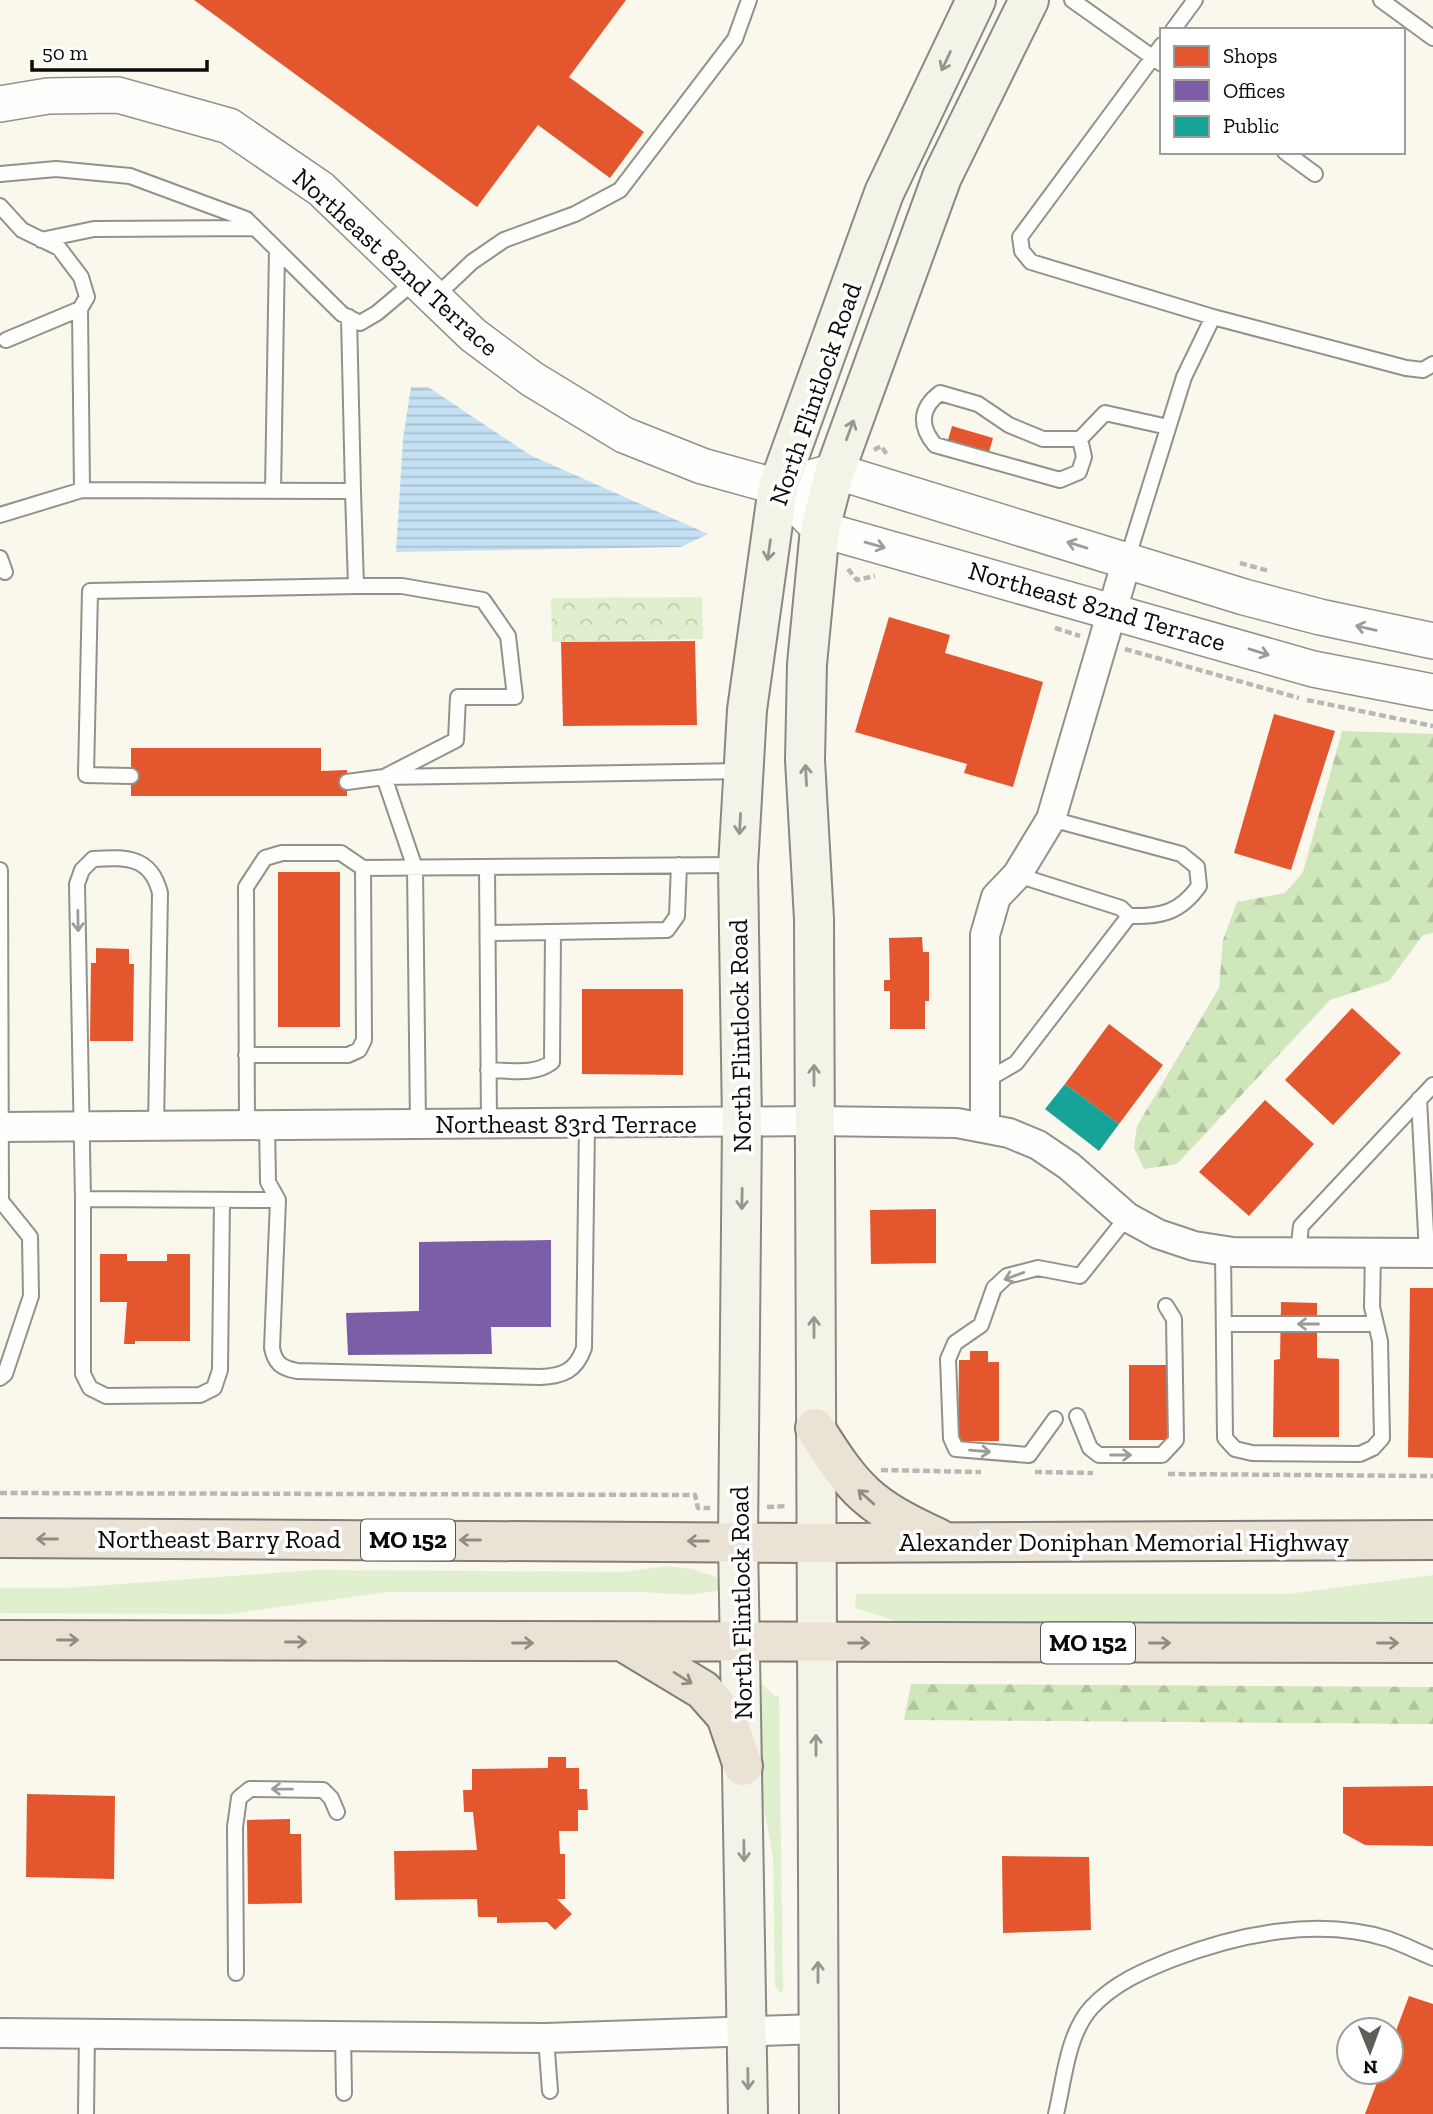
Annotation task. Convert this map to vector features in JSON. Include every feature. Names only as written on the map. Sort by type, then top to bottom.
[{"type":"highway","points":[[815,1428],[841,1471],[863,1496],[888,1515],[946,1542]]},
{"type":"highway","name":"Northeast Barry Road","points":[[0,1538],[815,1543]]},
{"type":"highway","name":"Alexander Doniphan Memorial Highway","points":[[815,1543],[1433,1540]]},
{"type":"highway","name":"MO 152","points":[[0,1640],[1433,1643]]},
{"type":"highway","points":[[625,1643],[703,1690],[726,1716],[743,1766]]},
{"type":"main road","name":"North Flintlock Road","points":[[748,2114],[742,1643],[738,1541],[742,1124],[738,865],[747,710],[778,487],[884,193],[976,0]]},
{"type":"main road","name":"North Flintlock Road","points":[[819,2114],[814,919],[805,760],[807,664],[820,529],[835,471],[942,177],[1029,0]]},
{"type":"street","name":"Northeast 82nd Terrace","points":[[0,104],[48,96],[118,95],[229,126],[321,189],[473,335],[532,379],[624,435],[702,466],[778,487],[820,529],[1313,669],[1433,692]]},
{"type":"street","name":"Northeast 82nd Terrace","points":[[835,471],[1320,617],[1433,641]]},
{"type":"street","points":[[778,487],[835,471]]},
{"type":"street","points":[[985,1127],[986,926],[996,897],[1017,875],[1052,819],[1110,610],[1127,560]]},
{"type":"street","name":"Northeast 83rd Terrace","points":[[0,1127],[742,1124],[814,1121],[957,1123],[985,1127],[1038,1146],[1069,1166],[1127,1217],[1170,1238],[1223,1250],[1430,1253]]},
{"type":"street","points":[[0,2033],[546,2038],[818,2029]]},
{"type":"lane","points":[[0,174],[57,169],[130,176],[246,219],[349,317],[360,323],[472,262],[504,240],[575,214],[620,190],[735,39],[750,0]]},
{"type":"lane","points":[[1072,0],[1157,61],[1020,237],[1022,251],[1031,262],[1213,317],[1406,368],[1423,370],[1433,364]]},
{"type":"lane","points":[[1381,0],[1433,38]]},
{"type":"lane","points":[[1174,28],[1192,1]]},
{"type":"lane","points":[[1288,154],[1315,174]]},
{"type":"lane","points":[[0,206],[22,230],[59,248],[81,277],[87,297],[80,309],[82,490]]},
{"type":"lane","points":[[41,240],[94,229],[254,228]]},
{"type":"lane","points":[[273,491],[277,250]]},
{"type":"lane","points":[[6,340],[80,309]]},
{"type":"lane","points":[[349,317],[356,586]]},
{"type":"lane","points":[[1127,560],[1184,377],[1213,317]]},
{"type":"lane","points":[[1080,439],[1084,457],[1079,472],[1060,480],[935,445],[928,436],[922,419],[928,402],[940,393],[978,404],[1009,425],[1043,439],[1080,439],[1105,413],[1168,427]]},
{"type":"lane","points":[[0,515],[82,490],[353,491]]},
{"type":"lane","points":[[131,776],[86,775],[90,591],[402,586],[483,600],[508,636],[515,697],[458,697],[456,740],[384,777]]},
{"type":"lane","points":[[347,782],[384,777],[743,771]]},
{"type":"lane","points":[[384,777],[415,868],[418,1125]]},
{"type":"lane","points":[[1017,875],[1121,908],[1129,916],[1157,917],[1175,911],[1199,886],[1197,867],[1181,854],[1052,819]]},
{"type":"lane","points":[[587,1124],[584,1348],[579,1363],[568,1372],[557,1376],[284,1368],[274,1360],[272,1348],[278,1200],[268,1182],[246,1055],[246,887],[254,871],[265,858],[282,853],[341,853],[363,868],[738,865]]},
{"type":"lane","points":[[156,1126],[160,893],[156,875],[139,862],[117,857],[93,859],[82,870],[77,884],[83,1126],[83,1374],[90,1388],[106,1396],[200,1395],[215,1388],[220,1370],[222,1200]]},
{"type":"lane","points":[[488,933],[667,930],[677,916],[679,865]]},
{"type":"lane","points":[[487,867],[489,1125]]},
{"type":"lane","points":[[246,1055],[348,1055],[359,1050],[364,1040],[363,868]]},
{"type":"lane","points":[[0,870],[1,1201],[30,1237],[31,1296],[5,1374],[0,1378]]},
{"type":"lane","points":[[985,1081],[1016,1063],[1129,916]]},
{"type":"lane","points":[[488,1070],[530,1071],[543,1069],[551,1062],[553,932]]},
{"type":"lane","points":[[1298,1252],[1301,1226],[1433,1084]]},
{"type":"lane","points":[[1419,1099],[1430,1253]]},
{"type":"lane","points":[[83,1199],[278,1200]]},
{"type":"lane","points":[[1055,1419],[1029,1455],[956,1449],[951,1438],[948,1359],[955,1343],[981,1325],[994,1288],[1007,1276],[1038,1268],[1080,1276],[1127,1217]]},
{"type":"lane","points":[[1223,1250],[1225,1438],[1235,1449],[1252,1452],[1360,1454],[1373,1448],[1382,1438],[1382,1377],[1372,1307],[1373,1253]]},
{"type":"lane","points":[[1077,1416],[1090,1448],[1099,1455],[1162,1455],[1170,1449],[1176,1440],[1174,1319],[1166,1306]]},
{"type":"lane","points":[[1224,1324],[1376,1324]]},
{"type":"lane","points":[[236,1973],[235,1827],[239,1798],[250,1789],[323,1790],[331,1798],[337,1812]]},
{"type":"lane","points":[[1056,2114],[1072,2044],[1090,2010],[1115,1986],[1147,1969],[1231,1940],[1269,1931],[1334,1931],[1387,1939],[1433,1958]]},
{"type":"lane","points":[[86,2114],[87,2033]]},
{"type":"lane","points":[[344,2036],[344,2093]]},
{"type":"lane","points":[[546,2038],[550,2091]]},
{"type":"path","points":[[0,1493],[695,1494],[698,1508]]},
{"type":"green space","points":[[702,597],[703,639],[552,642],[551,598]]},
{"type":"green space","points":[[1342,731],[1433,734],[1433,933],[1423,935],[1389,981],[1330,1000],[1177,1164],[1144,1169],[1134,1148],[1137,1126],[1219,988],[1223,940],[1237,902],[1285,893],[1303,872]]},
{"type":"green space","points":[[667,1566],[693,1569],[721,1579],[722,1590],[689,1595],[642,1592],[388,1592],[228,1614],[0,1613],[0,1588],[66,1588],[315,1570],[624,1572]]},
{"type":"green space","points":[[1433,1575],[1433,1626],[929,1624],[896,1621],[855,1608],[856,1594],[1288,1594]]},
{"type":"green space","points":[[762,1684],[775,1696],[779,1696],[783,1991],[780,1993],[775,1986],[773,1857],[760,1788]]},
{"type":"green space","points":[[911,1684],[1433,1687],[1433,1724],[904,1720]]},
{"type":"water","points":[[411,387],[428,387],[530,455],[708,534],[681,547],[396,552],[403,439]]},
{"type":"building: Shops","points":[[194,0],[626,0],[569,77],[644,132],[610,178],[538,125],[477,207]]},
{"type":"building: Shops","points":[[952,426],[993,438],[987,459],[946,447]]},
{"type":"building: Shops","points":[[889,617],[950,635],[945,653],[1043,682],[1013,787],[964,773],[967,764],[855,732]]},
{"type":"building: Shops","points":[[695,641],[697,725],[563,726],[561,642]]},
{"type":"building: Shops","points":[[1274,714],[1335,731],[1291,870],[1234,853]]},
{"type":"building: Shops","points":[[131,748],[321,748],[321,771],[347,770],[347,796],[131,796]]},
{"type":"building: Shops","points":[[278,872],[340,872],[340,1027],[278,1027]]},
{"type":"building: Shops","points":[[922,937],[923,952],[929,952],[929,1001],[925,1001],[925,1029],[890,1029],[890,991],[884,991],[884,980],[890,980],[889,938]]},
{"type":"building: Shops","points":[[96,948],[129,949],[129,964],[134,964],[133,1041],[90,1041],[91,963],[96,963]]},
{"type":"building: Shops","points":[[582,989],[683,989],[683,1075],[582,1074]]},
{"type":"building: Shops","points":[[1352,1008],[1401,1053],[1333,1125],[1285,1080]]},
{"type":"building: Shops","points":[[1109,1024],[1163,1065],[1119,1124],[1065,1084]]},
{"type":"building: Shops","points":[[1265,1100],[1314,1144],[1249,1216],[1199,1172]]},
{"type":"building: Shops","points":[[936,1209],[936,1263],[871,1264],[870,1210]]},
{"type":"building: Shops","points":[[100,1254],[127,1254],[127,1261],[167,1261],[167,1254],[190,1254],[190,1341],[135,1341],[135,1344],[124,1344],[127,1302],[100,1302]]},
{"type":"building: Shops","points":[[1410,1288],[1433,1288],[1433,1458],[1408,1457]]},
{"type":"building: Shops","points":[[1281,1302],[1317,1303],[1317,1358],[1339,1359],[1339,1437],[1273,1437],[1274,1360],[1280,1359]]},
{"type":"building: Shops","points":[[970,1351],[988,1351],[988,1362],[999,1362],[999,1441],[958,1441],[959,1360],[970,1360]]},
{"type":"building: Shops","points":[[1129,1365],[1169,1365],[1169,1440],[1129,1440]]},
{"type":"building: Shops","points":[[548,1757],[566,1757],[566,1768],[579,1768],[579,1789],[587,1789],[588,1810],[578,1810],[578,1831],[559,1831],[560,1854],[565,1854],[565,1899],[557,1899],[572,1914],[555,1930],[547,1922],[497,1923],[497,1917],[478,1917],[477,1899],[395,1900],[394,1851],[477,1850],[473,1812],[464,1812],[463,1790],[472,1790],[472,1769],[548,1768]]},
{"type":"building: Shops","points":[[1433,1786],[1433,1846],[1365,1845],[1343,1833],[1343,1787]]},
{"type":"building: Shops","points":[[27,1794],[115,1796],[114,1879],[26,1877]]},
{"type":"building: Shops","points":[[290,1819],[290,1834],[301,1834],[302,1903],[248,1904],[247,1820]]},
{"type":"building: Shops","points":[[1002,1856],[1089,1857],[1091,1930],[1003,1933]]},
{"type":"building: Shops","points":[[1409,1996],[1433,2004],[1433,2114],[1365,2114],[1376,2086],[1405,2086],[1405,2016],[1402,2016]]},
{"type":"building: Offices","points":[[551,1240],[551,1327],[491,1327],[492,1354],[348,1355],[346,1313],[419,1311],[419,1242]]},
{"type":"building: Public","points":[[1065,1084],[1119,1124],[1099,1151],[1045,1109]]}]
